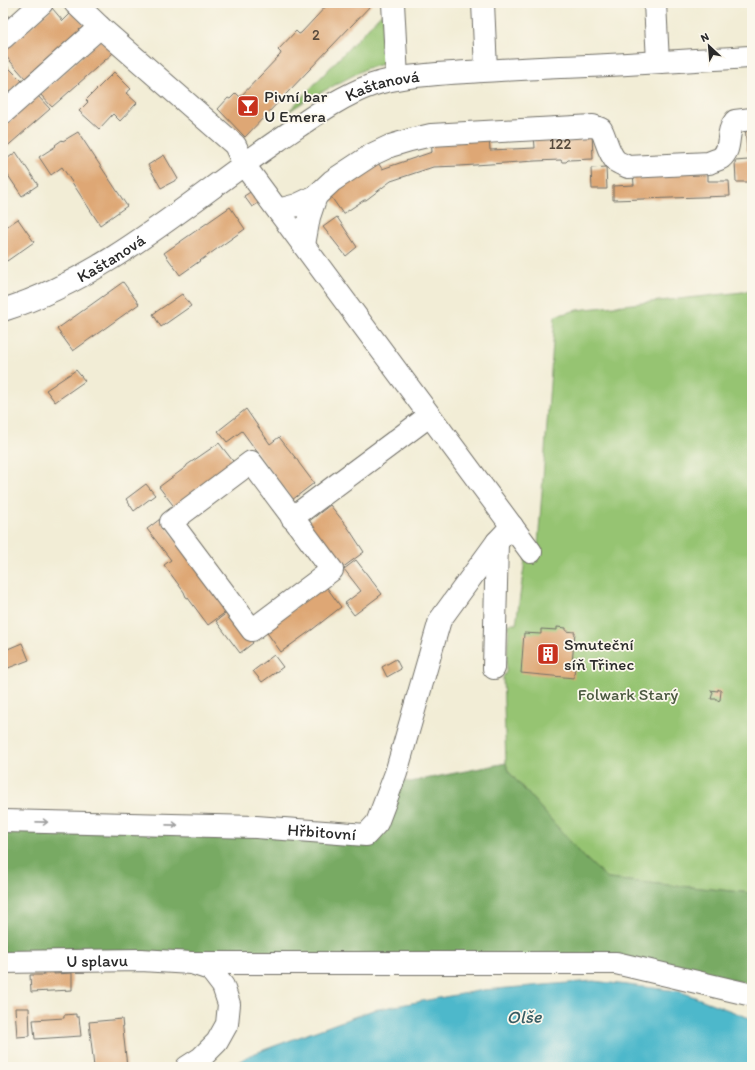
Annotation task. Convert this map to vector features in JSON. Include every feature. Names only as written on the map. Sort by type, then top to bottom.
[{"type":"street","points":[[3,38],[42,3]]},
{"type":"street","points":[[75,3],[100,27],[235,145],[244,164],[531,552]]},
{"type":"street","points":[[393,3],[398,78]]},
{"type":"street","points":[[483,3],[486,70]]},
{"type":"street","points":[[655,3],[658,62]]},
{"type":"street","points":[[3,114],[100,27]]},
{"type":"street","name":"Kaštanová","points":[[3,310],[24,304],[56,290],[88,273],[134,245],[244,164],[324,110],[350,95],[372,85],[398,78],[486,70],[752,58]]},
{"type":"street","points":[[278,210],[297,205],[316,196],[332,181],[373,154],[390,146],[430,135],[594,126],[601,128],[609,150],[616,161],[628,167],[709,163],[720,158],[728,148],[730,127],[735,121],[752,119]]},
{"type":"street","points":[[304,245],[309,217],[316,196]]},
{"type":"street","points":[[292,518],[429,416]]},
{"type":"street","points":[[251,462],[292,518],[332,570],[252,630],[171,522],[251,462]]},
{"type":"street","name":"Hřbitovní","points":[[3,821],[256,827],[366,835],[377,823],[396,774],[440,620],[497,542],[512,526]]},
{"type":"street","points":[[494,668],[497,542]]},
{"type":"street","name":"U splavu","points":[[3,962],[141,960],[191,962],[616,963],[752,995]]},
{"type":"street","points":[[191,962],[210,969],[222,986],[229,1004],[227,1024],[217,1042],[194,1062]]},
{"type":"green space","points":[[386,9],[391,62],[367,68],[305,101],[288,112]]},
{"type":"green space","name":"Folwark Starý","points":[[752,291],[752,893],[608,879],[584,857],[508,771],[506,763],[503,677],[506,672],[509,624],[516,624],[525,560],[538,545],[555,316],[577,310]]},
{"type":"green space","points":[[506,763],[508,771],[584,857],[608,879],[752,893],[752,984],[609,957],[3,956],[3,823],[298,835],[379,841],[395,779],[410,782]]},
{"type":"water","name":"Olše","points":[[593,981],[679,991],[752,1019],[752,1067],[230,1067],[250,1055],[373,1010],[483,990]]},
{"type":"building","points":[[329,3],[373,3],[245,137],[218,109],[228,98],[230,99],[236,93],[240,97],[280,55],[281,53],[278,50],[296,31],[299,34],[301,33]]},
{"type":"building","points":[[52,8],[63,21],[73,11],[85,25],[25,78],[3,52]]},
{"type":"building","points":[[3,10],[10,18],[3,24]]},
{"type":"building","points":[[101,39],[113,53],[52,107],[40,94]]},
{"type":"building","points":[[3,62],[22,81],[3,98]]},
{"type":"building","points":[[114,72],[131,89],[126,93],[137,103],[120,121],[113,114],[99,129],[79,111],[88,102],[86,100]]},
{"type":"building","points":[[38,96],[50,109],[3,150],[3,127]]},
{"type":"building","points":[[752,124],[752,152],[747,152],[745,125]]},
{"type":"building","points":[[592,131],[593,159],[568,160],[566,162],[562,162],[561,160],[433,167],[391,181],[366,200],[343,214],[327,191],[375,158],[382,169],[432,152],[431,139],[489,136],[490,150],[535,148],[534,134]]},
{"type":"building","points":[[78,132],[127,206],[100,225],[62,167],[51,175],[39,157],[56,146],[55,145],[62,140],[63,141]]},
{"type":"building","points":[[16,152],[38,185],[22,196],[3,168],[3,162]]},
{"type":"building","points":[[164,155],[178,179],[161,188],[148,165]]},
{"type":"building","points":[[748,160],[750,162],[750,182],[736,182],[735,161]]},
{"type":"building","points":[[606,167],[607,189],[592,189],[591,168]]},
{"type":"building","points":[[708,168],[708,181],[729,181],[730,196],[613,200],[613,186],[634,185],[633,172]]},
{"type":"building","points":[[252,191],[260,202],[252,207],[244,196]]},
{"type":"building","points":[[230,207],[245,229],[180,275],[164,253]]},
{"type":"building","points":[[337,217],[357,247],[346,256],[323,227]]},
{"type":"building","points":[[18,219],[34,242],[7,261],[3,256],[3,229]]},
{"type":"building","points":[[123,282],[139,304],[73,351],[57,329]]},
{"type":"building","points":[[182,294],[191,306],[161,327],[153,314]]},
{"type":"building","points":[[76,370],[85,381],[55,402],[46,390]]},
{"type":"building","points":[[246,409],[270,444],[279,437],[314,483],[292,500],[242,431],[227,442],[218,431]]},
{"type":"building","points":[[219,443],[236,465],[176,509],[159,487]]},
{"type":"building","points":[[146,484],[155,495],[134,511],[126,499]]},
{"type":"building","points":[[330,505],[347,526],[364,552],[342,568],[308,522]]},
{"type":"building","points":[[160,519],[230,609],[208,625],[164,565],[171,560],[147,529]]},
{"type":"building","points":[[356,560],[382,594],[354,615],[345,603],[361,591],[344,569]]},
{"type":"building","points":[[325,585],[341,607],[281,652],[265,630]]},
{"type":"building","points":[[228,612],[253,643],[240,653],[216,621]]},
{"type":"building","name":"Smuteční síň Třinec","points":[[557,627],[566,628],[566,631],[575,632],[572,663],[575,663],[574,678],[521,673],[524,633],[541,634],[541,629],[557,630]]},
{"type":"building","points":[[22,643],[29,660],[3,670],[3,651]]},
{"type":"building","points":[[274,655],[283,667],[262,682],[253,671]]},
{"type":"building","points":[[396,659],[401,669],[387,677],[382,667]]},
{"type":"building","points":[[718,689],[721,691],[720,700],[717,701],[717,699],[711,699],[713,692],[710,690],[718,691]]},
{"type":"building","points":[[54,968],[54,974],[72,973],[72,990],[31,992],[30,975],[44,975],[43,969]]},
{"type":"building","points":[[15,1008],[29,1008],[30,1036],[17,1037]]},
{"type":"building","points":[[76,1014],[76,1017],[79,1017],[81,1036],[35,1039],[33,1020],[64,1018],[64,1015]]},
{"type":"building","points":[[122,1019],[127,1067],[94,1067],[89,1022]]},
{"type":"place","name":"Pivní bar U Emera","points":[[248,106]]},
{"type":"place","name":"Smuteční síň Třinec","points":[[548,654]]}]
